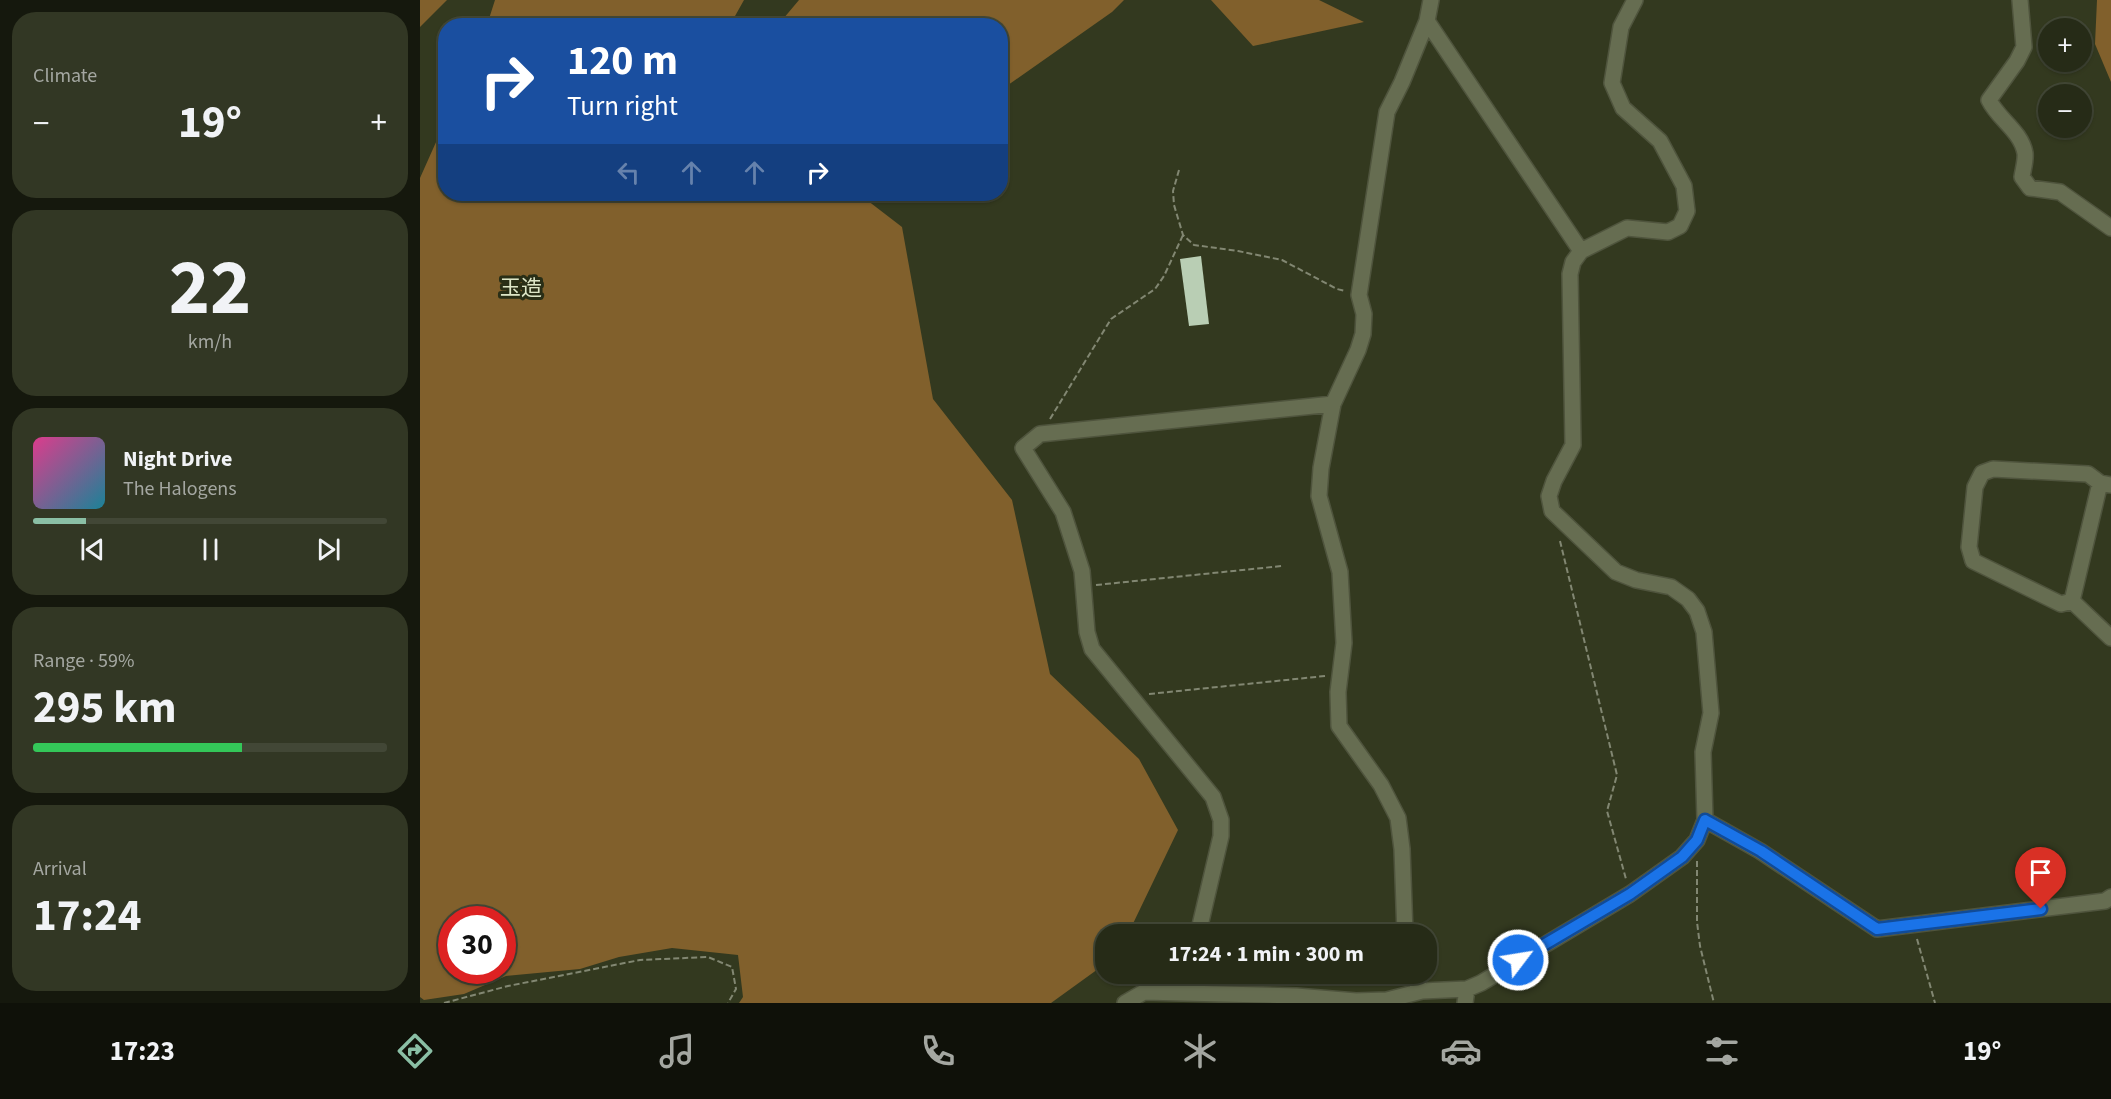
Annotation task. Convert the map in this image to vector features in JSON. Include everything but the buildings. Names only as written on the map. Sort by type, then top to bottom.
[{"type":"street","points":[[1405,924],[1402,849],[1398,819],[1381,785],[1339,726],[1337,708],[1344,643],[1340,572],[1319,496],[1321,468],[1334,404],[1363,334],[1364,314],[1359,295],[1387,112],[1427,21],[1431,0]]},
{"type":"street","points":[[1144,992],[1356,1001],[1387,1000],[1422,991],[1466,996],[1481,983],[1630,894],[1682,857],[1697,840],[1705,820],[1703,752],[1711,713],[1704,632],[1697,611],[1688,599],[1671,587],[1636,580],[1616,572],[1552,511],[1548,496],[1573,445],[1570,274],[1573,262],[1581,251],[1627,228],[1668,232],[1680,226],[1687,211],[1684,186],[1660,141],[1623,108],[1612,83],[1621,27],[1635,0]]},
{"type":"street","points":[[2020,0],[2024,47],[2017,61],[1989,100],[1995,112],[2008,123],[2025,153],[2022,177],[2030,188],[2060,192],[2111,228]]},
{"type":"street","points":[[1427,21],[1581,251]]},
{"type":"street","points":[[1200,924],[1221,836],[1221,820],[1213,797],[1092,649],[1087,632],[1082,571],[1063,512],[1023,448],[1040,434],[1334,404]]},
{"type":"street","points":[[1993,469],[2088,474],[2106,484],[2073,601],[2061,604],[1973,561],[1969,548],[1975,487],[1982,473],[1993,469]]},
{"type":"street","points":[[2073,601],[2111,638]]},
{"type":"street","points":[[1705,820],[1761,851],[1877,929],[2105,901],[2111,897]]},
{"type":"street","points":[[1125,1003],[1144,992],[1173,992],[1177,984]]},
{"type":"street","points":[[1417,984],[1422,991]]},
{"type":"path","points":[[1179,170],[1173,191],[1174,205],[1183,235],[1194,245],[1282,260],[1337,289],[1359,295]]},
{"type":"path","points":[[1040,434],[1111,319],[1155,289],[1164,276],[1183,235]]},
{"type":"path","points":[[1560,541],[1617,775],[1606,811],[1630,894]]},
{"type":"path","points":[[1084,586],[1282,566]]},
{"type":"path","points":[[1130,696],[1340,674]]},
{"type":"path","points":[[1697,840],[1696,922],[1714,1003]]},
{"type":"path","points":[[1913,924],[1935,1003]]},
{"type":"path","points":[[444,1003],[508,986],[640,960],[708,957],[732,967],[736,989],[728,1003]]},
{"type":"shaded area","points":[[420,0],[447,0],[420,27]]},
{"type":"shaded area","points":[[495,0],[744,0],[734,18],[489,18]]},
{"type":"shaded area","points":[[799,0],[1124,0],[1112,12],[1008,85],[1008,18],[784,18]]},
{"type":"shaded area","points":[[1211,0],[1319,0],[1364,22],[1253,46]]},
{"type":"shaded area","points":[[2097,0],[2111,0],[2111,82],[2095,44]]},
{"type":"shaded area","points":[[438,138],[438,201],[868,201],[902,227],[933,399],[1012,500],[1050,674],[1139,759],[1178,830],[1133,924],[1095,924],[1095,971],[1051,1003],[739,1003],[743,997],[738,955],[672,948],[619,957],[580,969],[516,975],[516,906],[438,906],[438,984],[487,984],[464,994],[424,1000],[420,997],[420,178]]},
{"type":"district","name":"玉造","points":[[521,288]]},
{"type":"route","points":[[1518,960],[1630,894],[1682,857],[1697,840],[1705,820],[1761,851],[1877,929],[2041,909]]}]
